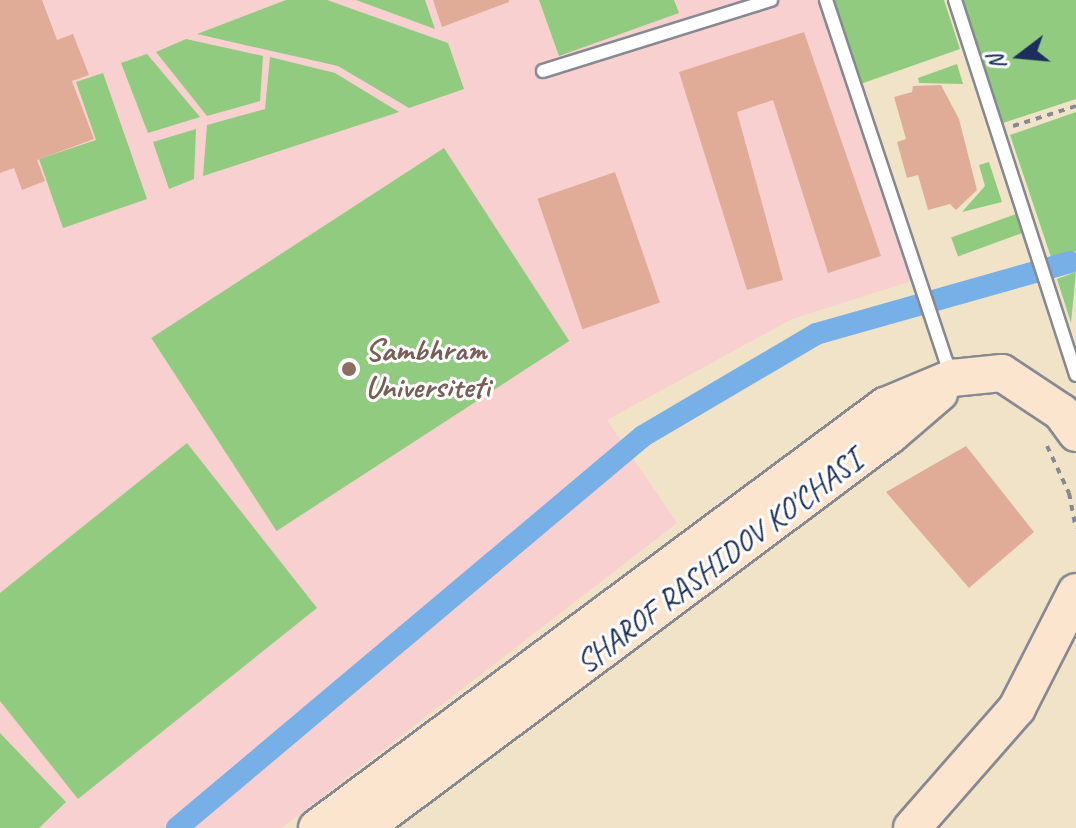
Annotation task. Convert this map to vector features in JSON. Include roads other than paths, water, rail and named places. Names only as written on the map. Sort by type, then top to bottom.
[{"type":"street","points":[[317,828],[885,406],[952,378],[1002,373],[1061,412],[1060,435]]},
{"type":"street","name":"SHAROF RASHIDOV KO'CHASI","points":[[364,828],[915,417],[952,378]]},
{"type":"street","points":[[912,828],[1017,708],[1076,592]]},
{"type":"lane","points":[[543,71],[771,0]]},
{"type":"lane","points":[[826,0],[952,378]]},
{"type":"lane","points":[[955,0],[1076,375]]},
{"type":"waterway","points":[[177,828],[643,436],[816,334],[1070,262]]},
{"type":"place","name":"Sambhram Universiteti","points":[[349,369]]}]
